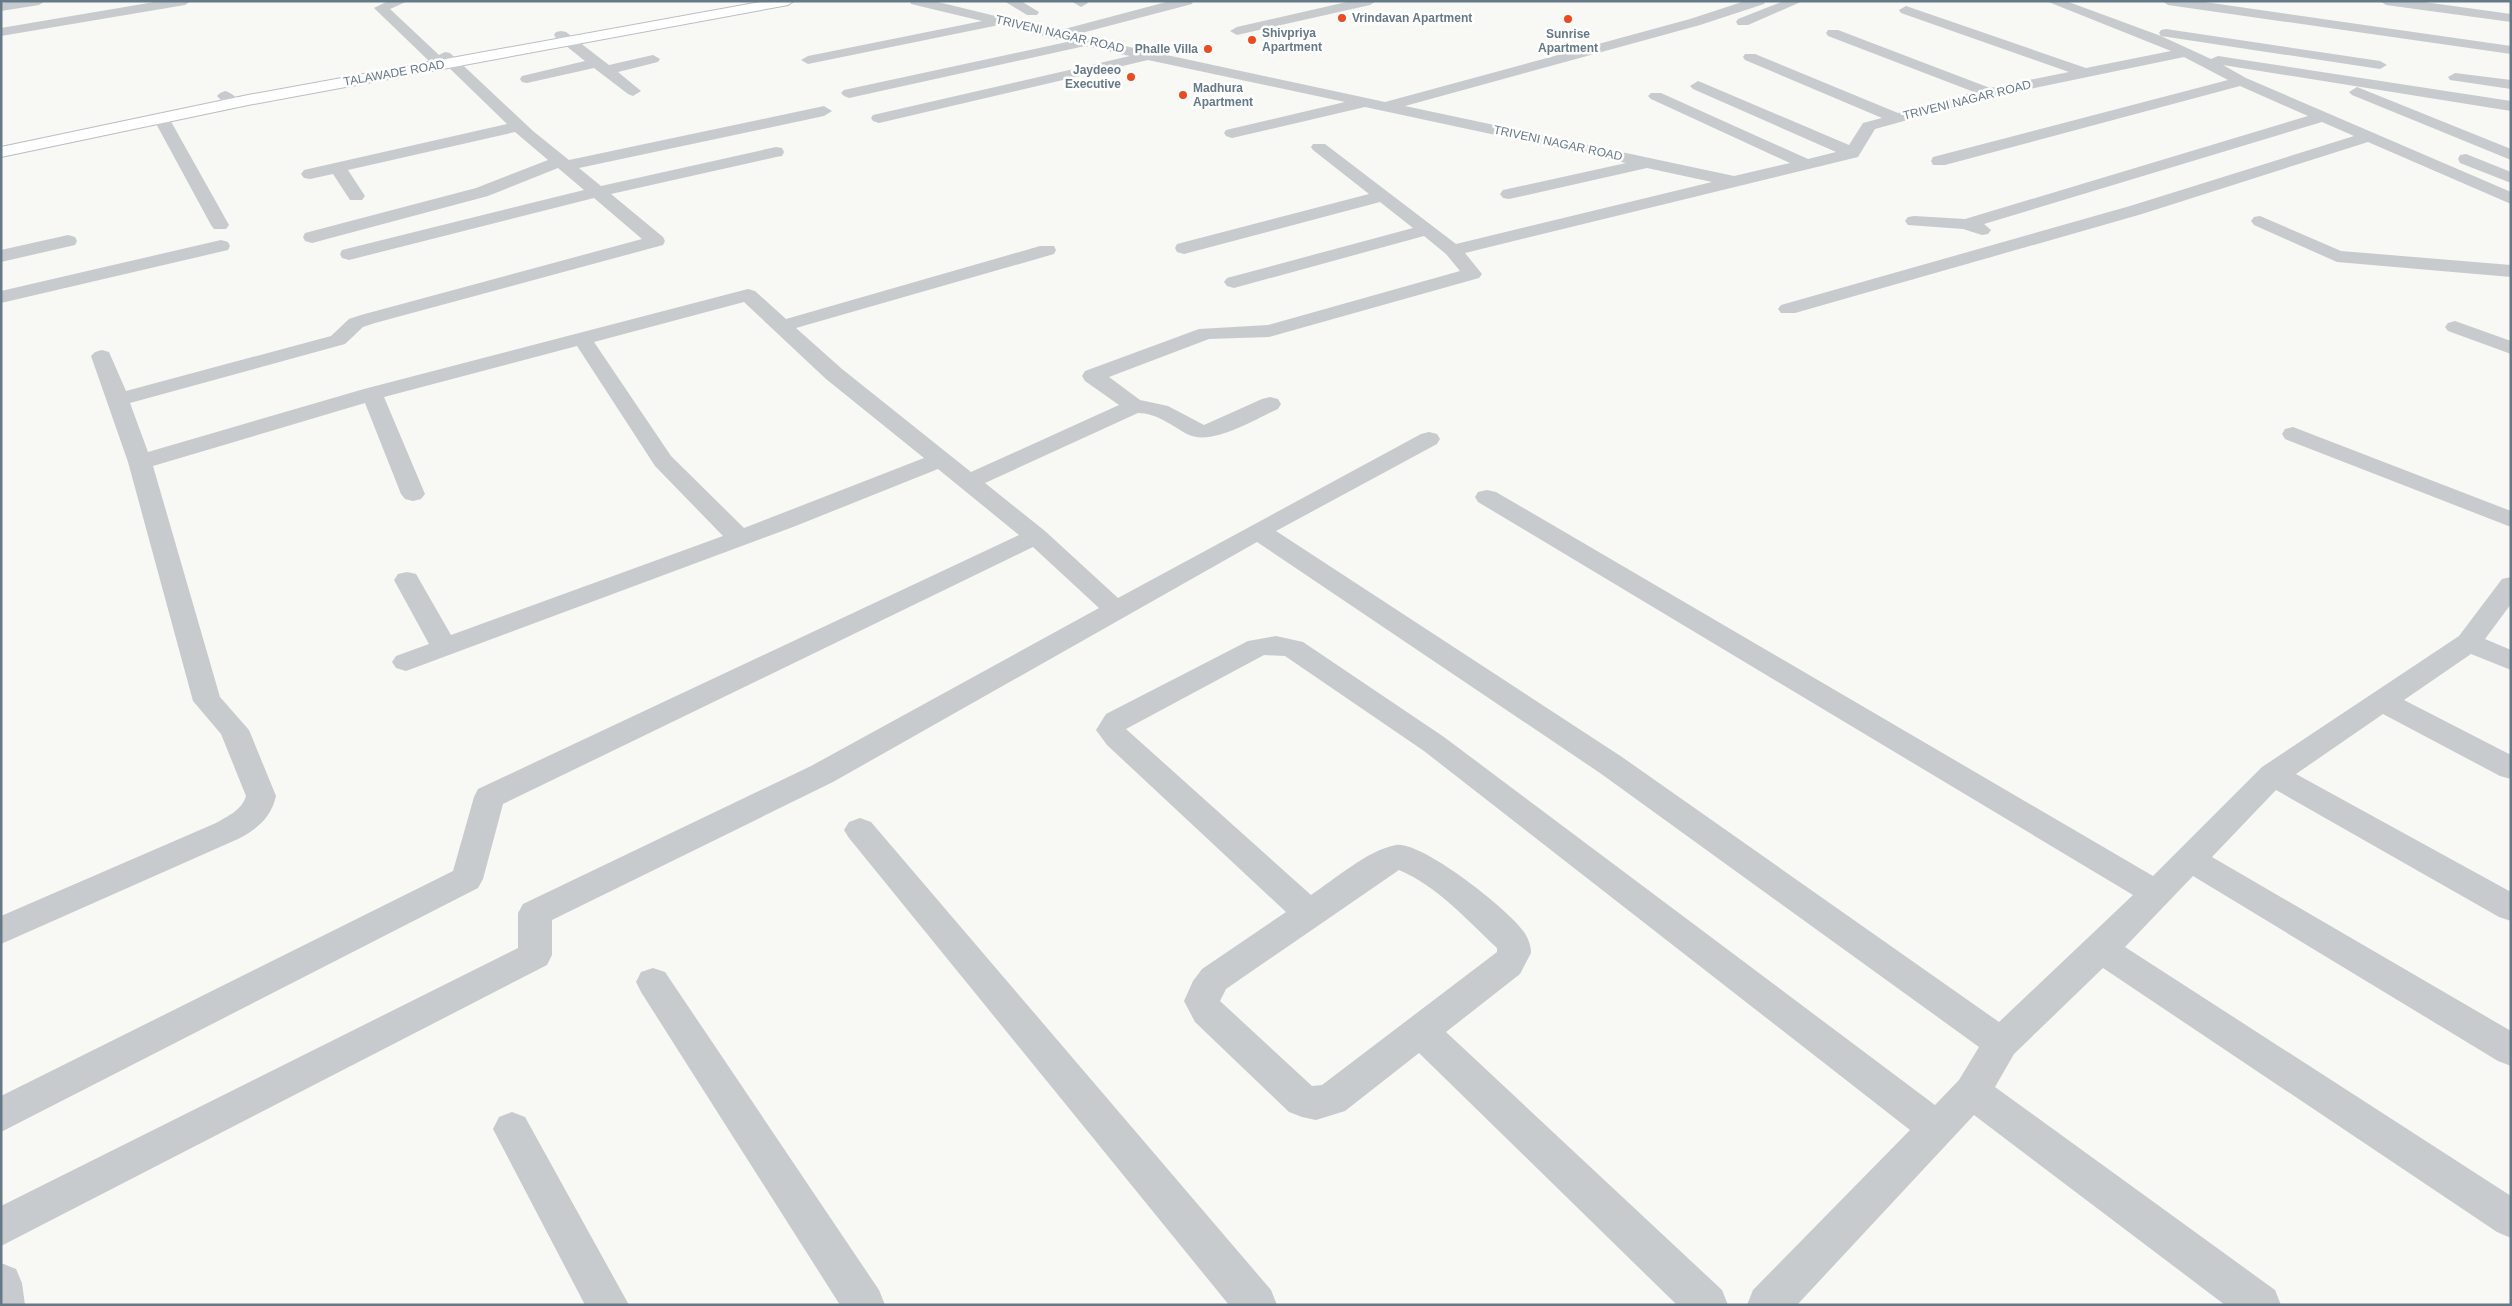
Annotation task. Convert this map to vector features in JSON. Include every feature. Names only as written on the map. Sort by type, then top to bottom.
[{"type":"main road","name":"TALAWADE ROAD","points":[[564,38],[748,1]]},
{"type":"main road","name":"TALAWADE ROAD","points":[[1,142],[443,59],[788,1]]},
{"type":"main road","name":"TALAWADE ROAD","points":[[1,152],[161,118],[228,100]]},
{"type":"street","points":[[1,7],[39,1]]},
{"type":"street","points":[[1,32],[185,1]]},
{"type":"street","points":[[118,400],[338,340],[356,323],[368,319],[656,242],[381,8],[402,1]]},
{"type":"street","name":"TRIVENI NAGAR ROAD","points":[[916,1],[1087,42],[1369,101],[1735,182],[1852,152],[1868,126],[1896,118],[1988,93],[2083,72],[2190,54]]},
{"type":"street","points":[[1010,1],[1032,12]]},
{"type":"street","points":[[1059,35],[1188,1]]},
{"type":"street","points":[[1237,31],[1370,1]]},
{"type":"street","points":[[1389,106],[1395,102],[1695,22],[1759,1]]},
{"type":"street","points":[[1744,22],[1797,1]]},
{"type":"street","points":[[2052,1],[2070,9],[2138,31],[2190,54],[2241,81],[2511,199]]},
{"type":"street","points":[[2168,1],[2450,41],[2489,53],[2511,50]]},
{"type":"street","points":[[2275,16],[2277,1]]},
{"type":"street","points":[[2379,1],[2380,86]]},
{"type":"street","points":[[2386,1],[2511,32]]},
{"type":"street","points":[[2070,9],[2092,4],[2128,12]]},
{"type":"street","points":[[2201,38],[2204,6]]},
{"type":"street","points":[[2448,16],[2481,8],[2511,18]]},
{"type":"street","points":[[1906,10],[2083,72]]},
{"type":"street","points":[[2448,16],[2450,41]]},
{"type":"street","points":[[808,60],[1003,21]]},
{"type":"street","points":[[2311,54],[2314,22]]},
{"type":"street","points":[[2138,31],[2148,30],[2380,65]]},
{"type":"street","points":[[1833,33],[1988,93]]},
{"type":"street","points":[[564,38],[633,91]]},
{"type":"street","points":[[849,93],[1087,42]]},
{"type":"street","points":[[2190,54],[2511,106]]},
{"type":"street","points":[[879,118],[1151,55]]},
{"type":"street","points":[[1750,57],[1896,118]]},
{"type":"street","points":[[527,79],[653,59]]},
{"type":"street","points":[[2453,60],[2458,98]]},
{"type":"street","points":[[2250,65],[2304,88]]},
{"type":"street","points":[[2317,76],[2511,155]]},
{"type":"street","points":[[2455,77],[2511,85]]},
{"type":"street","points":[[1940,161],[2241,81]]},
{"type":"street","points":[[1698,86],[1852,152]]},
{"type":"street","points":[[2432,94],[2493,118]]},
{"type":"street","points":[[1656,96],[1806,164]]},
{"type":"street","points":[[1232,133],[1369,101]]},
{"type":"street","points":[[312,237],[482,192],[563,163],[824,111]]},
{"type":"street","points":[[1966,224],[2322,117]]},
{"type":"street","points":[[161,118],[220,225]]},
{"type":"street","points":[[310,174],[519,126]]},
{"type":"street","points":[[1788,309],[2018,244],[2368,137]]},
{"type":"street","points":[[2488,146],[2511,143]]},
{"type":"street","points":[[1270,404],[1206,432],[1198,431],[1157,408],[1136,406],[1093,376],[1206,333],[1269,331],[1472,274],[1453,250],[1319,147]]},
{"type":"street","points":[[2448,151],[2511,178]]},
{"type":"street","points":[[349,254],[598,192],[776,152]]},
{"type":"street","points":[[1509,194],[1648,163]]},
{"type":"street","points":[[338,168],[356,196]]},
{"type":"street","points":[[1453,250],[1735,182]]},
{"type":"street","points":[[1184,248],[1383,196]]},
{"type":"street","points":[[2260,221],[2337,256],[2511,271]]},
{"type":"street","points":[[1914,222],[1966,224],[2018,244]]},
{"type":"street","points":[[1234,282],[1427,230]]},
{"type":"street","points":[[1,256],[68,241]]},
{"type":"street","points":[[1,298],[221,246]]},
{"type":"street","points":[[782,326],[1047,250]]},
{"type":"street","points":[[140,462],[372,394],[748,295],[834,374],[1036,536],[1116,610]]},
{"type":"street","points":[[2455,328],[2511,348]]},
{"type":"street","points":[[582,339],[663,461],[739,538]]},
{"type":"street","points":[[1,931],[227,831],[246,820],[259,807],[261,796],[234,730],[207,701],[140,462],[102,356]]},
{"type":"street","points":[[372,394],[414,494]]},
{"type":"street","points":[[968,482],[1136,406]]},
{"type":"street","points":[[2293,434],[2511,520]]},
{"type":"street","points":[[1,1227],[535,955],[535,913],[822,774],[1258,531],[1429,439]]},
{"type":"street","points":[[406,662],[784,522],[940,460]]},
{"type":"street","points":[[1487,497],[2156,893]]},
{"type":"street","points":[[1258,531],[1611,765],[2001,1043]]},
{"type":"street","points":[[1,1115],[467,879],[488,797],[1036,536]]},
{"type":"street","points":[[407,580],[445,648]]},
{"type":"street","points":[[1768,1305],[1972,1092],[2001,1043],[2101,949],[2273,775],[2469,642],[2511,585]]},
{"type":"street","points":[[2469,642],[2511,661]]},
{"type":"street","points":[[1309,913],[1117,738],[1111,730],[1116,721],[1258,647],[1276,645],[1294,648],[1434,744],[1937,1128]]},
{"type":"street","points":[[2382,701],[2511,768]]},
{"type":"street","points":[[2273,775],[2511,908]]},
{"type":"street","points":[[860,830],[1256,1305]]},
{"type":"street","points":[[1398,857],[1410,858],[1428,869],[1511,940],[1515,948],[1515,954],[1508,964],[1332,1099],[1316,1103],[1302,1100],[1291,1091],[1207,1011],[1202,1001],[1205,992],[1214,979],[1309,913],[1382,863],[1398,857]]},
{"type":"street","points":[[2190,859],[2511,1050]]},
{"type":"street","points":[[2101,949],[2511,1219]]},
{"type":"street","points":[[653,982],[864,1305]]},
{"type":"street","points":[[1421,1031],[1707,1305]]},
{"type":"street","points":[[1972,1092],[2260,1305]]},
{"type":"street","points":[[512,1129],[608,1305]]},
{"type":"street","points":[[1,1283],[4,1305]]},
{"type":"place","name":"Vrindavan Apartment","points":[[1342,18]]},
{"type":"place","name":"Sunrise Apartment","points":[[1568,19]]},
{"type":"place","name":"Shivpriya Apartment","points":[[1252,40]]},
{"type":"place","name":"Phalle Villa","points":[[1208,49]]},
{"type":"place","name":"Jaydeeo Executive","points":[[1131,77]]},
{"type":"place","name":"Madhura Apartment","points":[[1183,95]]}]
